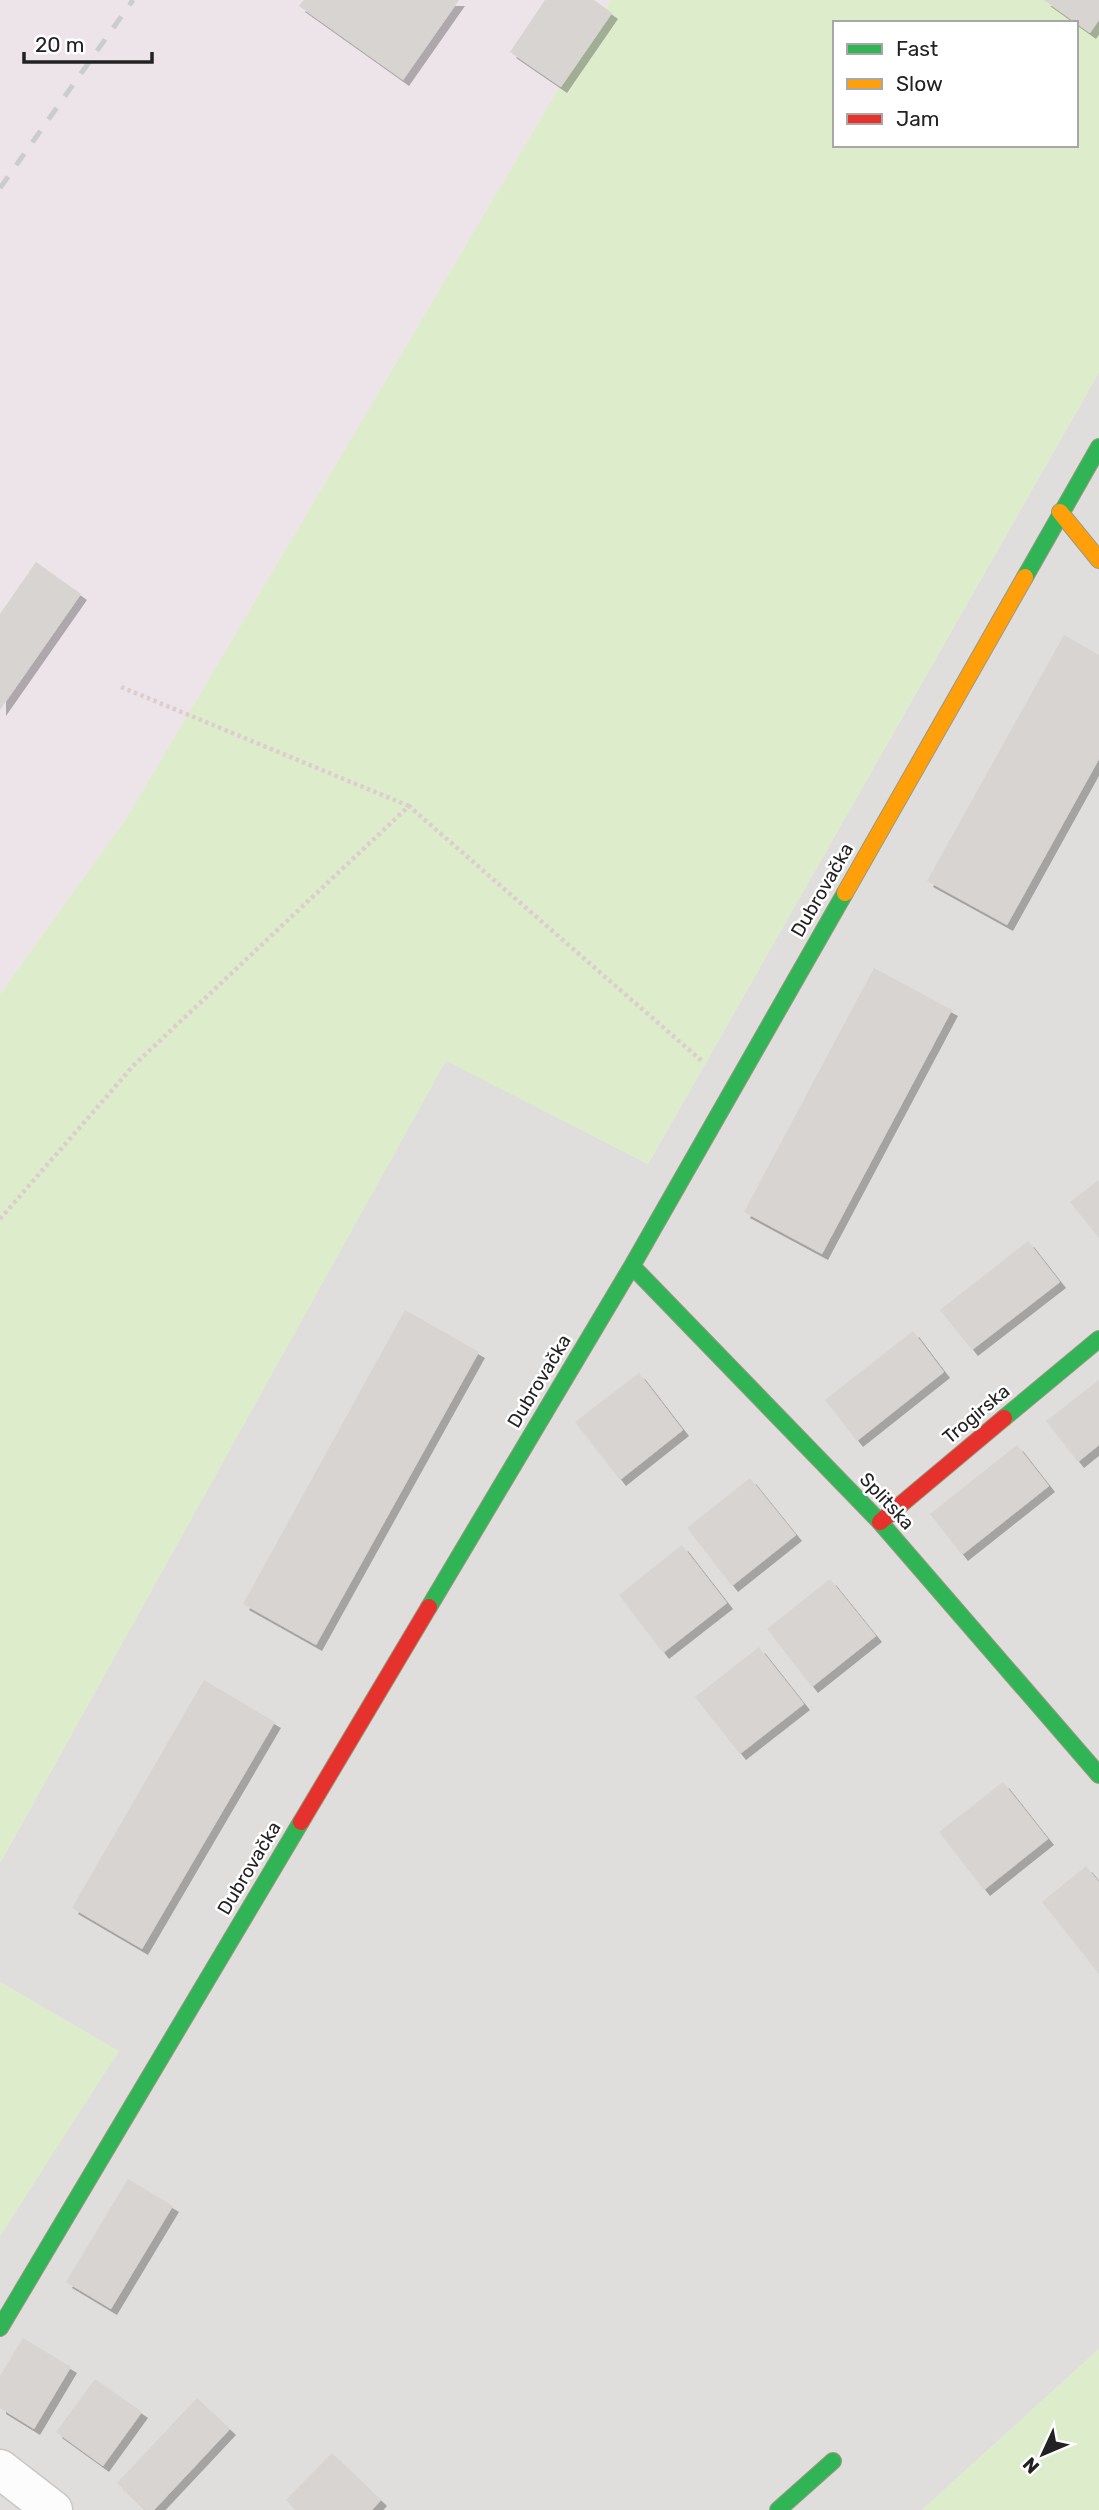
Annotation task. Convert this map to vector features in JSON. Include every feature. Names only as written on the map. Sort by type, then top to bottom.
[{"type":"street","name":"Dubrovačka","points":[[0,2328],[632,1266],[1099,447]]},
{"type":"street","points":[[1060,512],[1099,560]]},
{"type":"street","name":"Splitska","points":[[632,1266],[880,1522],[1099,1775]]},
{"type":"street","name":"Trogirska","points":[[880,1522],[1099,1339]]},
{"type":"street","points":[[778,2510],[833,2461]]},
{"type":"street","points":[[0,2469],[53,2510]]},
{"type":"path","points":[[121,687],[409,806],[733,1089]]},
{"type":"path","points":[[0,1219],[134,1065],[409,806]]},
{"type":"shaded area","points":[[0,0],[611,0],[126,819],[0,994]]},
{"type":"shaded area","points":[[1099,372],[1099,2349],[922,2510],[0,2510],[0,2236],[118,2051],[0,1982],[0,1863],[446,1060],[648,1164]]},
{"type":"green space","points":[[611,0],[1099,0],[1099,372],[648,1164],[446,1061],[0,1863],[0,994],[126,819]]},
{"type":"green space","points":[[0,1982],[119,2051],[0,2236]]},
{"type":"green space","points":[[1099,2349],[1099,2510],[922,2510]]},
{"type":"building","points":[[304,0],[459,0],[403,80],[299,6]]},
{"type":"building","points":[[545,0],[594,0],[612,13],[561,87],[510,52]]},
{"type":"building","points":[[1044,0],[1099,0],[1099,20],[1090,33],[1078,24],[1078,21],[1073,21]]},
{"type":"building","points":[[36,562],[81,594],[0,710],[0,614]]},
{"type":"building","points":[[1064,635],[1099,655],[1099,759],[1007,925],[927,881]]},
{"type":"building","points":[[874,968],[952,1010],[822,1254],[744,1212]]},
{"type":"building","points":[[1099,1180],[1099,1238],[1070,1202]]},
{"type":"building","points":[[1028,1241],[1060,1282],[972,1350],[940,1310]]},
{"type":"building","points":[[405,1310],[479,1352],[316,1645],[243,1604]]},
{"type":"building","points":[[913,1331],[944,1372],[857,1441],[825,1400]]},
{"type":"building","points":[[639,1373],[683,1430],[620,1480],[575,1422]]},
{"type":"building","points":[[1099,1380],[1099,1445],[1078,1462],[1046,1421]]},
{"type":"building","points":[[1017,1445],[1049,1486],[962,1555],[930,1514]]},
{"type":"building","points":[[750,1478],[796,1535],[732,1586],[687,1528]]},
{"type":"building","points":[[682,1545],[727,1603],[663,1653],[619,1595]]},
{"type":"building","points":[[830,1579],[876,1636],[812,1687],[767,1629]]},
{"type":"building","points":[[759,1647],[804,1704],[740,1754],[695,1697]]},
{"type":"building","points":[[204,1680],[275,1722],[142,1949],[72,1908]]},
{"type":"building","points":[[1003,1782],[1048,1839],[984,1890],[939,1832]]},
{"type":"building","points":[[1086,1866],[1099,1882],[1099,1974],[1042,1902]]},
{"type":"building","points":[[128,2179],[173,2206],[111,2309],[66,2282]]},
{"type":"building","points":[[23,2338],[71,2367],[34,2429],[0,2408],[0,2376]]},
{"type":"building","points":[[95,2379],[142,2412],[103,2466],[56,2432]]},
{"type":"building","points":[[197,2398],[230,2429],[154,2510],[145,2510],[117,2483]]},
{"type":"building","points":[[332,2453],[381,2500],[372,2510],[296,2510],[286,2500]]},
{"type":"railway","points":[[0,188],[133,0]]},
{"type":"traffic: fast","points":[[1025,577],[1099,447]]},
{"type":"traffic: fast","points":[[429,1607],[632,1266],[845,893]]},
{"type":"traffic: fast","points":[[632,1266],[880,1522],[1099,1775]]},
{"type":"traffic: fast","points":[[1004,1418],[1099,1339]]},
{"type":"traffic: fast","points":[[0,2328],[301,1822]]},
{"type":"traffic: fast","points":[[778,2510],[833,2461]]},
{"type":"traffic: slow","points":[[1060,512],[1099,560]]},
{"type":"traffic: slow","points":[[845,893],[1025,577]]},
{"type":"traffic: jam","points":[[880,1522],[1004,1418]]},
{"type":"traffic: jam","points":[[301,1822],[429,1607]]}]
